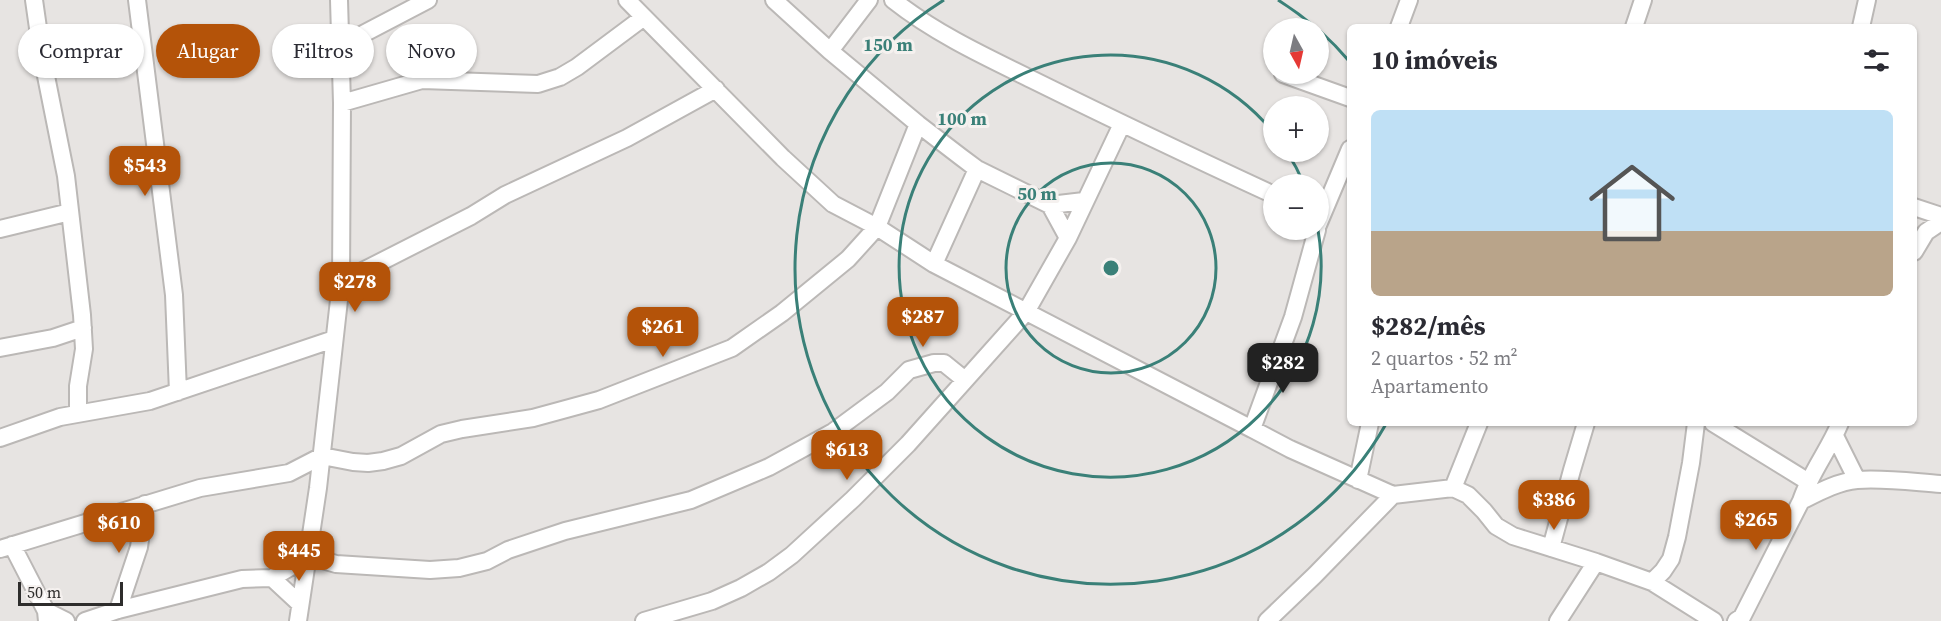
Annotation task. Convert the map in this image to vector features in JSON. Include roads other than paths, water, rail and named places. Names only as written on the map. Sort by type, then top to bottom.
[{"type":"street","points":[[34,0],[42,56],[66,176],[84,328],[84,349],[78,386],[78,413]]},
{"type":"street","points":[[137,0],[174,295],[177,392]]},
{"type":"street","points":[[339,0],[340,24]]},
{"type":"street","points":[[374,28],[428,0]]},
{"type":"street","points":[[627,0],[783,158],[833,204],[877,227],[934,264],[1026,312],[1290,449],[1392,495]]},
{"type":"street","points":[[774,0],[830,51],[918,124],[977,169],[1050,205],[1084,201]]},
{"type":"street","points":[[830,51],[869,0]]},
{"type":"street","points":[[892,0],[915,18],[982,54],[1122,124],[1263,190]]},
{"type":"street","points":[[915,0],[915,18]]},
{"type":"street","points":[[1400,24],[1409,0]]},
{"type":"street","points":[[1635,24],[1643,0]]},
{"type":"street","points":[[1862,24],[1868,0]]},
{"type":"street","points":[[342,103],[422,80],[538,84],[560,77],[577,67],[644,17]]},
{"type":"street","points":[[299,613],[318,488],[341,282],[341,78]]},
{"type":"street","points":[[1311,84],[1347,97]]},
{"type":"street","points":[[341,282],[471,216],[505,195],[627,138],[716,89]]},
{"type":"street","points":[[66,621],[46,616],[6,547],[201,488],[289,472],[322,456],[353,462],[383,461],[401,456],[441,434],[533,418],[599,400],[732,348],[782,313],[848,259],[877,227],[918,124]]},
{"type":"street","points":[[644,621],[712,601],[741,588],[777,566],[861,491],[908,444],[1026,312],[1068,238],[1122,124]]},
{"type":"street","points":[[1329,198],[1347,156]]},
{"type":"street","points":[[934,264],[977,169]]},
{"type":"street","points":[[1050,205],[1068,238]]},
{"type":"street","points":[[1919,209],[1941,216]]},
{"type":"street","points":[[1919,209],[1926,232]]},
{"type":"street","points":[[0,229],[70,213]]},
{"type":"street","points":[[1917,247],[1926,232],[1941,222]]},
{"type":"street","points":[[1252,429],[1293,317],[1314,240]]},
{"type":"street","points":[[0,348],[53,338],[84,328]]},
{"type":"street","points":[[0,438],[60,417],[150,401],[334,339]]},
{"type":"street","points":[[85,621],[118,610],[242,579],[272,578],[309,556],[336,564],[429,570],[459,568],[487,561],[507,550],[566,531],[691,500],[769,467],[833,432],[887,392],[909,370],[934,363],[944,363],[965,380]]},
{"type":"street","points":[[1358,480],[1369,426]]},
{"type":"street","points":[[1454,488],[1478,426]]},
{"type":"street","points":[[1551,548],[1585,426]]},
{"type":"street","points":[[1652,582],[1671,559],[1691,463],[1696,426]]},
{"type":"street","points":[[1718,426],[1807,481]]},
{"type":"street","points":[[1741,620],[1801,501],[1807,481],[1837,430]]},
{"type":"street","points":[[1837,430],[1857,480]]},
{"type":"street","points":[[289,472],[318,488]]},
{"type":"street","points":[[1801,501],[1824,490],[1857,480],[1941,484]]},
{"type":"street","points":[[1268,621],[1392,495],[1411,491],[1454,488],[1468,495],[1496,526],[1513,536],[1652,582],[1714,621]]},
{"type":"street","points":[[118,610],[139,547],[145,504]]},
{"type":"street","points":[[1558,621],[1596,562]]},
{"type":"street","points":[[272,578],[299,613]]}]
